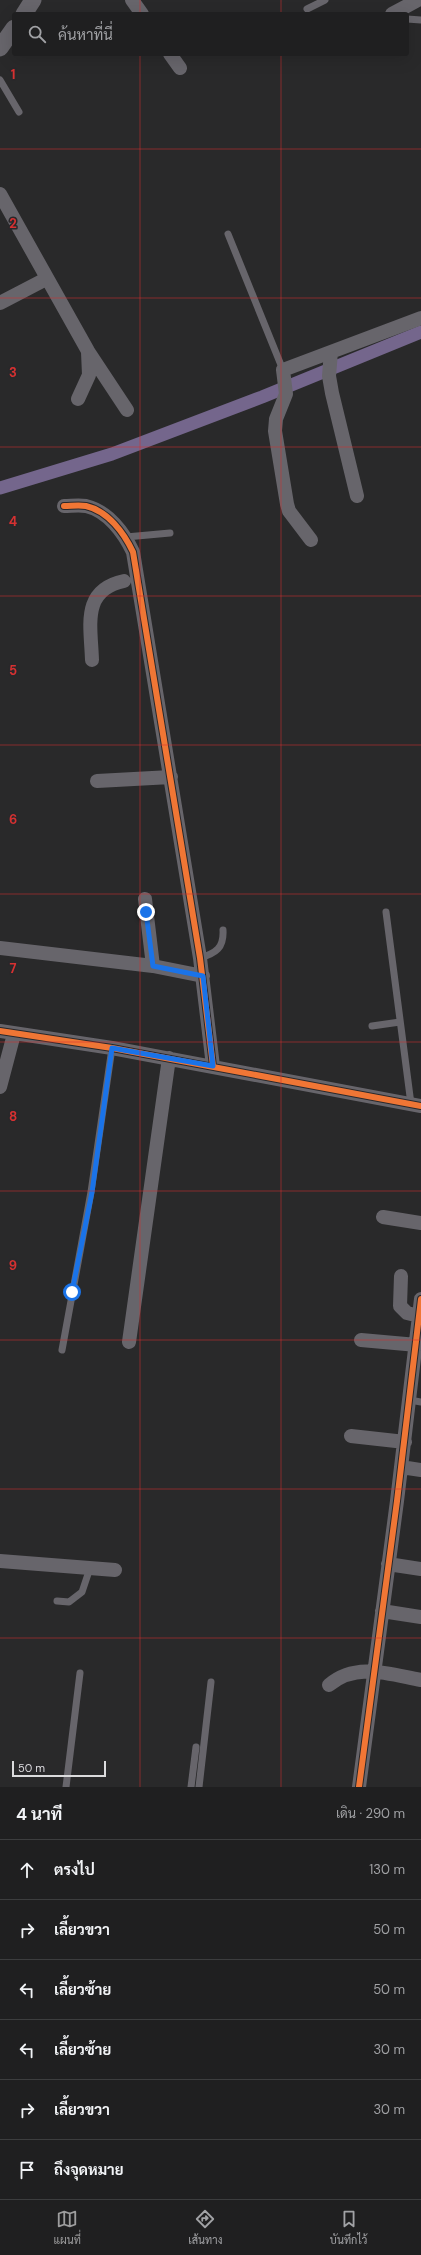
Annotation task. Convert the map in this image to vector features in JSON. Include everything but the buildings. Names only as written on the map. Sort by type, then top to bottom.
[{"type":"street","points":[[25,12],[33,0]]},
{"type":"street","points":[[132,0],[141,12]]},
{"type":"street","points":[[396,12],[418,0]]},
{"type":"street","points":[[0,48],[12,31]]},
{"type":"street","points":[[171,56],[180,68]]},
{"type":"street","points":[[0,194],[46,279],[88,351],[127,410]]},
{"type":"street","points":[[0,303],[46,279]]},
{"type":"street","points":[[311,540],[289,511],[287,504],[275,431],[276,419],[286,394],[283,374],[421,318]]},
{"type":"street","points":[[78,399],[89,375],[88,351]]},
{"type":"street","points":[[331,355],[329,376],[357,496]]},
{"type":"street","points":[[64,506],[86,506],[104,514],[126,537],[133,552],[132,581],[171,777],[203,976],[213,1066]]},
{"type":"street","points":[[92,660],[90,619],[93,600],[100,591],[115,583],[132,581]]},
{"type":"street","points":[[97,781],[171,777]]},
{"type":"street","points":[[144,899],[153,966]]},
{"type":"street","points":[[0,948],[153,966],[203,976]]},
{"type":"street","points":[[0,1031],[169,1058],[416,1105]]},
{"type":"street","points":[[0,1087],[14,1034]]},
{"type":"street","points":[[129,1342],[169,1058]]},
{"type":"street","points":[[383,1217],[421,1223]]},
{"type":"street","points":[[401,1276],[400,1306],[407,1313],[419,1316]]},
{"type":"street","points":[[358,1787],[404,1442],[415,1401],[417,1344],[421,1299]]},
{"type":"street","points":[[361,1340],[417,1344]]},
{"type":"street","points":[[351,1436],[404,1442]]},
{"type":"street","points":[[401,1467],[421,1470]]},
{"type":"street","points":[[0,1561],[115,1570]]},
{"type":"street","points":[[388,1564],[421,1569]]},
{"type":"street","points":[[382,1611],[421,1617]]},
{"type":"street","points":[[329,1685],[339,1676],[351,1672],[374,1671],[421,1680]]},
{"type":"lane","points":[[307,9],[325,0]]},
{"type":"lane","points":[[409,19],[421,20]]},
{"type":"lane","points":[[0,80],[19,112]]},
{"type":"lane","points":[[228,234],[283,374]]},
{"type":"lane","points":[[126,537],[170,533]]},
{"type":"lane","points":[[386,912],[400,1022],[416,1105]]},
{"type":"lane","points":[[200,958],[212,954],[219,949],[224,940],[223,930]]},
{"type":"lane","points":[[372,1026],[400,1022]]},
{"type":"lane","points":[[62,1350],[92,1192],[112,1048]]},
{"type":"lane","points":[[57,1601],[69,1602],[82,1592],[90,1568]]},
{"type":"lane","points":[[66,1787],[80,1672]]},
{"type":"lane","points":[[199,1787],[211,1682]]},
{"type":"lane","points":[[191,1787],[196,1746]]},
{"type":"waterway","points":[[0,488],[112,454],[262,397],[421,332]]},
{"type":"cycle path","points":[[64,506],[86,506],[101,513],[120,530],[133,552],[200,958],[213,1066]]},
{"type":"cycle path","points":[[0,1031],[112,1048],[421,1106]]},
{"type":"cycle path","points":[[359,1787],[397,1501],[421,1299]]},
{"type":"route","points":[[72,1292],[92,1192],[112,1048],[213,1066],[203,976],[153,966],[146,912]]}]
